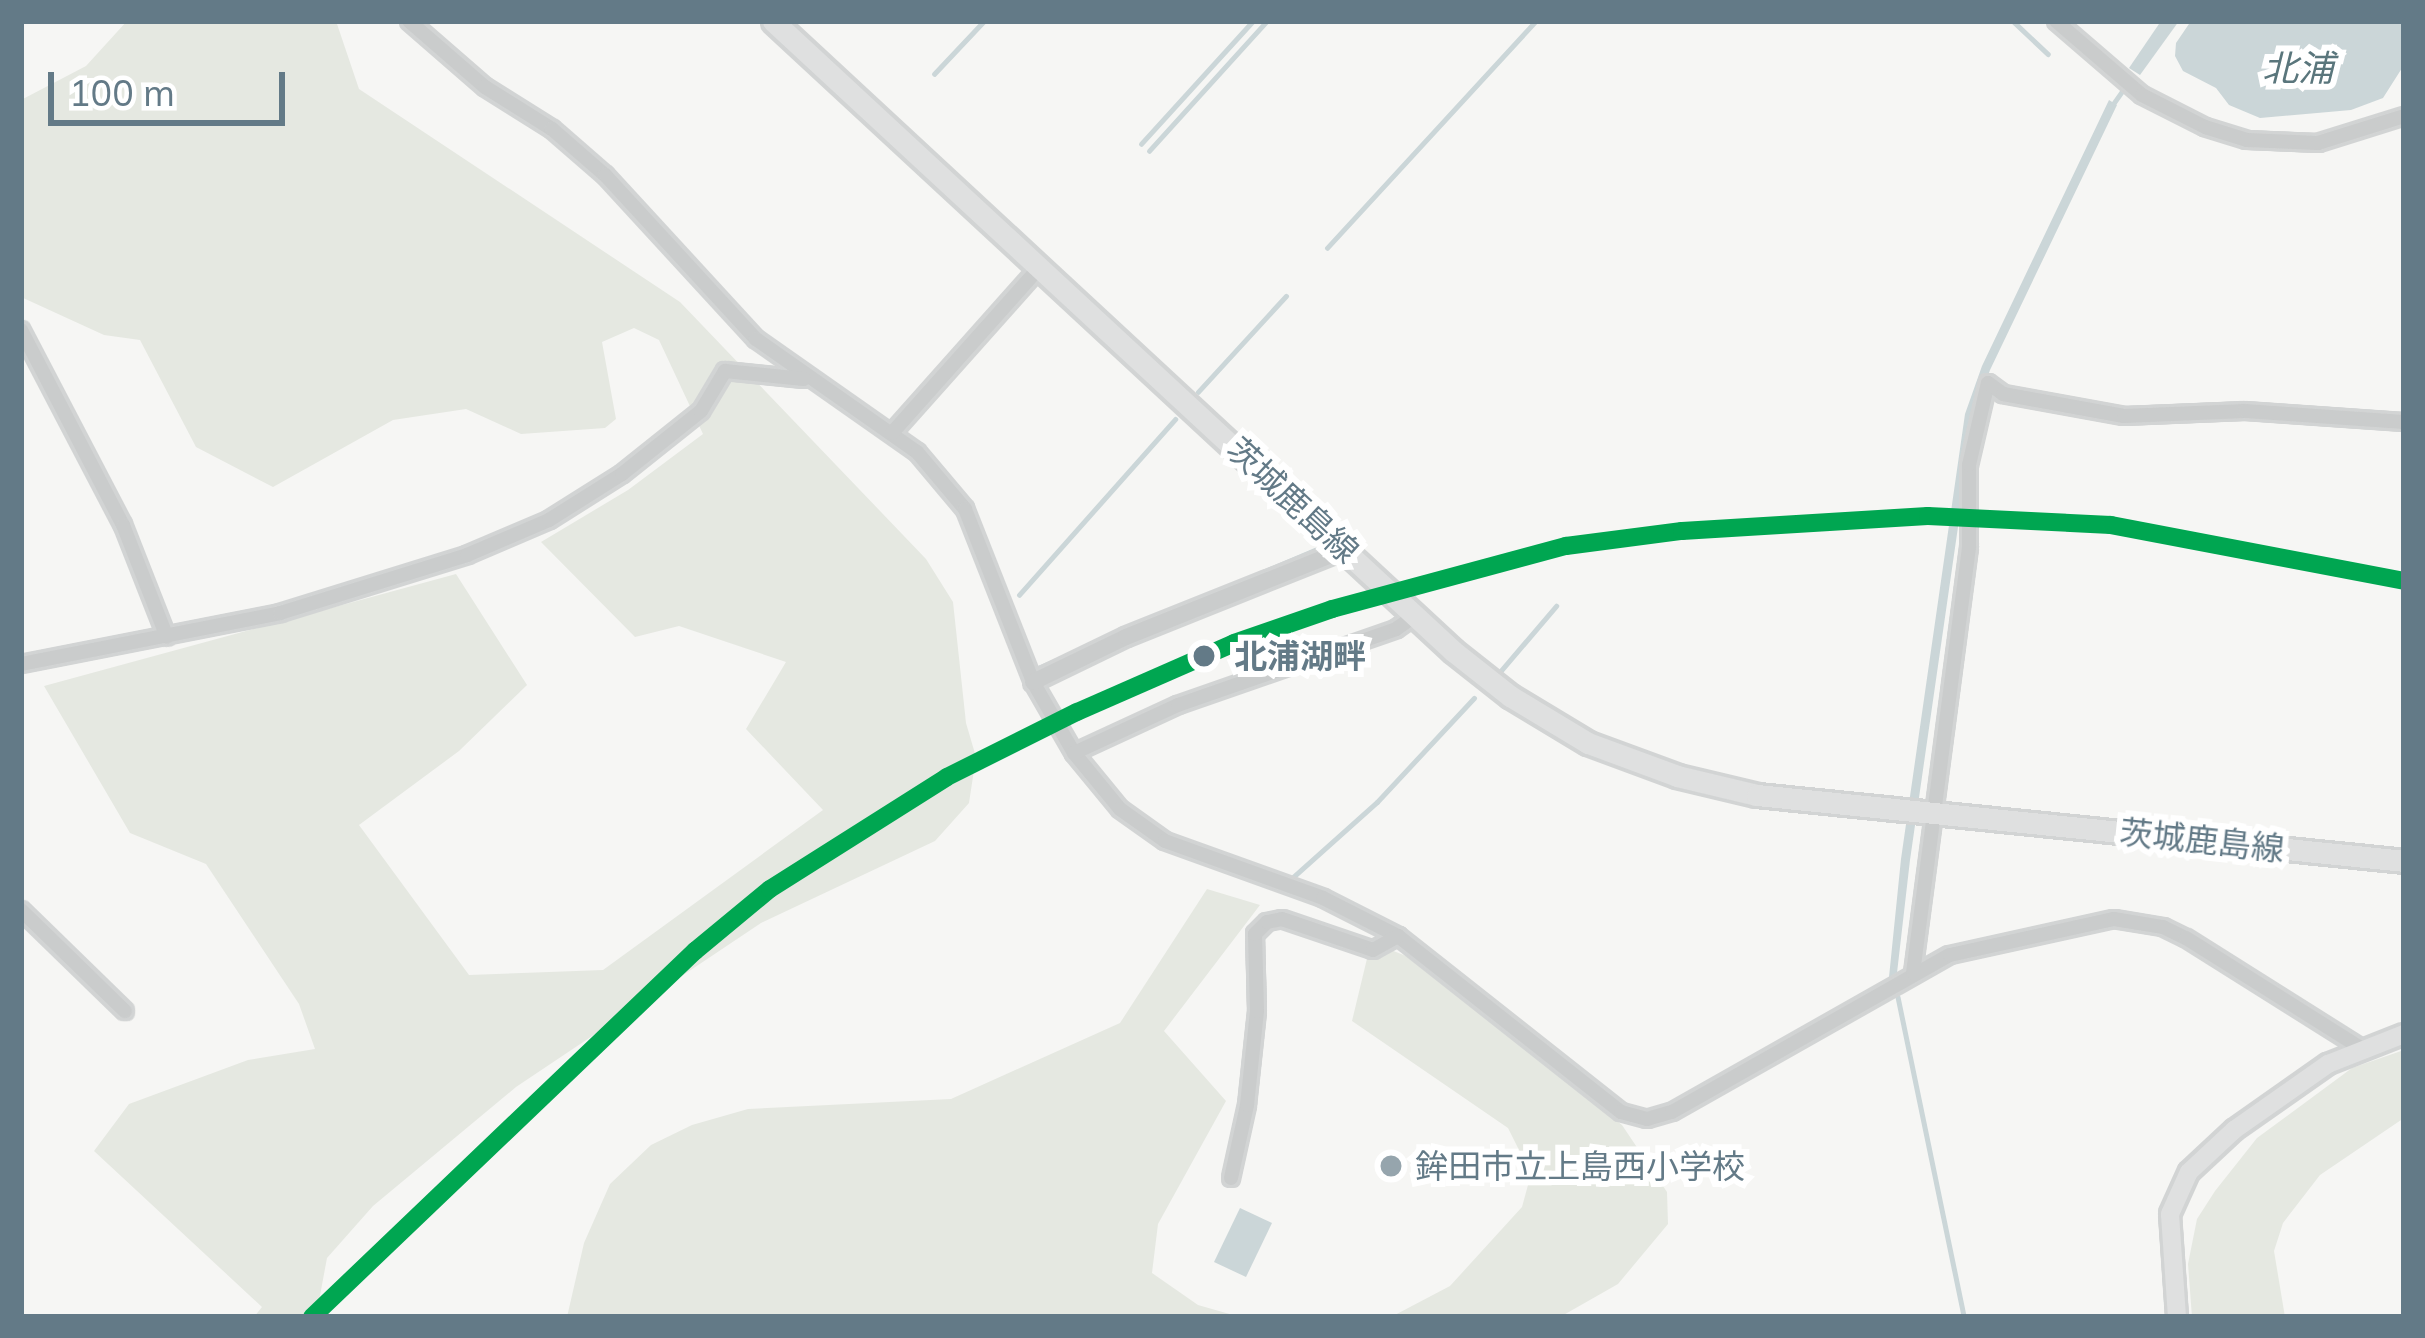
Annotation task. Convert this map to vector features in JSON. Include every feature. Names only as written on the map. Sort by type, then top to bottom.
[{"type":"main road","name":"茨城鹿島線","points":[[773,21],[1416,615],[1510,696],[1588,743],[1637,763],[1757,795],[2404,861]]},
{"type":"main road","points":[[2177,1317],[2170,1214],[2189,1172],[2234,1130],[2359,1047],[2404,1034]]},
{"type":"street","points":[[409,21],[485,87],[552,129],[605,175],[756,339],[917,452],[965,509],[1033,682],[1074,753],[1120,808],[1165,841],[1323,898],[1398,936],[1621,1112],[1647,1119],[1672,1112],[1913,974],[1992,943],[2084,922],[2138,920],[2186,938],[2359,1047]]},
{"type":"street","points":[[2056,21],[2142,95],[2226,135],[2269,144],[2318,143],[2404,116]]},
{"type":"street","points":[[892,433],[1040,267]]},
{"type":"street","points":[[21,330],[123,525],[167,637]]},
{"type":"street","points":[[21,664],[167,637],[322,600],[467,555],[549,520],[622,474],[701,411],[724,371],[809,379]]},
{"type":"street","points":[[1913,974],[1969,547],[1969,465],[1988,382],[2003,394],[2124,416],[2245,411],[2404,422]]},
{"type":"street","points":[[1033,682],[1346,549]]},
{"type":"street","points":[[1074,753],[1178,705],[1396,629],[1416,615]]},
{"type":"street","points":[[21,910],[125,1011]]},
{"type":"street","points":[[1231,1178],[1246,1105],[1257,1010],[1255,934],[1267,922],[1282,919],[1372,950],[1398,936]]},
{"type":"shaded area","points":[[127,21],[336,21],[359,89],[680,302],[926,559],[953,602],[966,723],[976,757],[969,803],[935,841],[761,923],[516,1087],[373,1206],[327,1258],[316,1317],[254,1317],[262,1307],[94,1151],[129,1104],[248,1060],[315,1049],[299,1004],[206,864],[130,833],[44,686],[456,574],[527,685],[459,751],[359,825],[469,975],[603,970],[823,810],[746,729],[786,662],[679,626],[635,637],[541,542],[628,490],[703,434],[659,340],[634,328],[602,342],[616,419],[605,428],[521,434],[466,409],[393,420],[273,487],[196,447],[140,340],[104,335],[21,297],[21,100],[86,66]]},
{"type":"shaded area","points":[[1207,889],[1260,905],[1164,1031],[1226,1101],[1158,1224],[1152,1273],[1198,1305],[1240,1317],[567,1317],[584,1243],[610,1184],[651,1145],[692,1125],[748,1109],[951,1099],[1120,1023]]},
{"type":"shaded area","points":[[1371,942],[1406,956],[1622,1125],[1667,1192],[1668,1224],[1618,1284],[1560,1317],[1391,1317],[1450,1286],[1522,1207],[1531,1174],[1508,1128],[1352,1021]]},
{"type":"shaded area","points":[[2404,1050],[2404,1118],[2320,1175],[2283,1223],[2274,1251],[2285,1317],[2192,1317],[2188,1264],[2197,1219],[2257,1138],[2352,1068]]},
{"type":"water","name":"北浦","points":[[2161,21],[2179,21],[2140,75],[2129,68]]},
{"type":"water","name":"北浦","points":[[2191,21],[2404,21],[2404,65],[2383,98],[2351,110],[2260,118],[2229,105],[2216,88],[2183,71],[2175,56],[2176,43]]},
{"type":"water","points":[[2109,100],[2117,105],[1990,370],[1974,416],[1910,860],[1897,973],[1901,993],[1894,997],[1889,977],[1901,859],[1965,414],[1982,366]]},
{"type":"water","points":[[1240,1208],[1272,1223],[1246,1277],[1214,1262]]},
{"type":"waterway","points":[[934,74],[984,21]]},
{"type":"waterway","points":[[1141,144],[1253,21]]},
{"type":"waterway","points":[[1149,151],[1267,21]]},
{"type":"waterway","points":[[1327,248],[1536,21]]},
{"type":"waterway","points":[[2013,21],[2048,54]]},
{"type":"waterway","points":[[2111,107],[2125,87]]},
{"type":"waterway","points":[[1198,392],[1286,296]]},
{"type":"waterway","points":[[1019,595],[1175,419]]},
{"type":"waterway","points":[[1038,668],[1315,550]]},
{"type":"waterway","points":[[1499,673],[1556,606]]},
{"type":"waterway","points":[[1291,879],[1377,802],[1474,698]]},
{"type":"waterway","points":[[1898,997],[1964,1317]]},
{"type":"transit line","points":[[312,1317],[695,951],[770,889],[947,777],[1077,712],[1234,643],[1332,609],[1566,546],[1682,531],[1928,516],[2111,525],[2404,581]]},
{"type":"place","name":"北浦湖畔","points":[[1204,656]]},
{"type":"place","name":"鉾田市立上島西小学校","points":[[1391,1166]]}]
